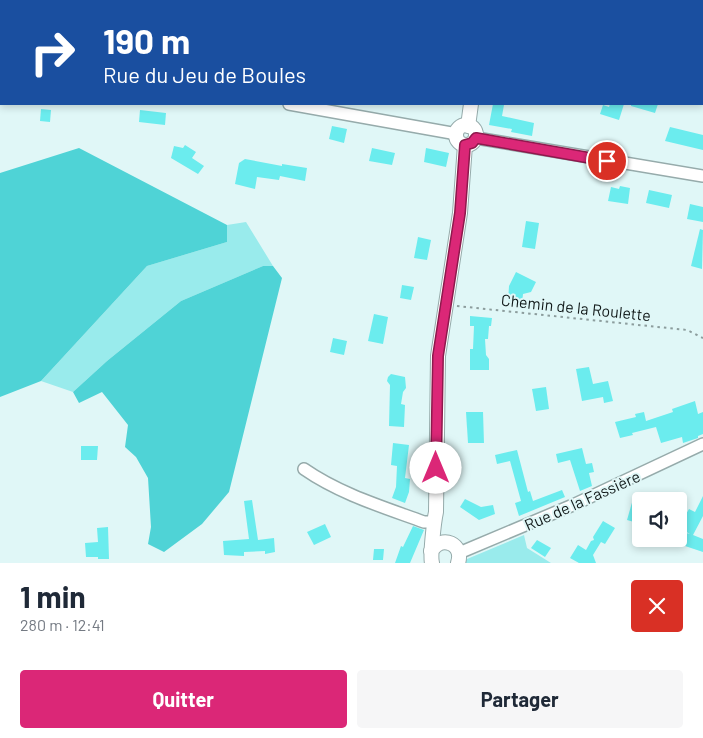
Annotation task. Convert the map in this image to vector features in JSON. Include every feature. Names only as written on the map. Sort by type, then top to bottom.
[{"type":"main road","points":[[430,558],[435,517],[438,356],[460,213],[466,136],[471,105]]},
{"type":"main road","points":[[435,517],[456,553]]},
{"type":"main road","points":[[430,558],[437,544],[446,542],[456,553]]},
{"type":"street","points":[[295,105],[703,176]]},
{"type":"street","name":"Rue de la Fassière","points":[[456,553],[573,506],[703,444]]},
{"type":"street","points":[[304,470],[319,480],[337,488],[424,522],[435,517]]},
{"type":"path","name":"Chemin de la Roulette","points":[[445,304],[687,330],[703,338]]},
{"type":"shaded area","points":[[79,148],[227,225],[227,242],[147,266],[41,381],[0,397],[0,173]]},
{"type":"shaded area","points":[[246,222],[273,266],[263,266],[181,301],[107,361],[73,392],[41,381],[147,266],[227,242],[227,225]]},
{"type":"shaded area","points":[[263,266],[273,266],[282,278],[229,492],[202,524],[164,552],[148,544],[151,527],[148,478],[136,457],[125,447],[128,425],[102,392],[79,403],[73,392],[107,361],[181,301]]},
{"type":"shaded area","points":[[524,535],[527,548],[551,563],[464,563],[467,559]]},
{"type":"building","points":[[493,105],[504,105],[502,116],[534,123],[532,136],[511,132],[512,129],[489,125]]},
{"type":"building","points":[[603,105],[609,107],[610,105],[624,105],[619,120],[600,114]]},
{"type":"building","points":[[631,105],[658,105],[655,113]]},
{"type":"building","points":[[41,109],[51,110],[50,122],[40,121]]},
{"type":"building","points":[[140,110],[166,113],[165,125],[139,122]]},
{"type":"building","points":[[332,126],[347,129],[344,143],[329,139]]},
{"type":"building","points":[[670,127],[703,135],[703,150],[665,141]]},
{"type":"building","points":[[185,145],[196,152],[192,158],[204,166],[198,174],[171,158],[174,146],[183,148]]},
{"type":"building","points":[[372,148],[395,153],[392,165],[369,161]]},
{"type":"building","points":[[426,148],[449,153],[446,167],[424,162]]},
{"type":"building","points":[[245,159],[282,166],[282,164],[307,168],[305,181],[280,176],[279,180],[257,177],[255,189],[235,184],[239,163]]},
{"type":"building","points":[[620,186],[630,188],[628,204],[608,201],[611,187],[619,189]]},
{"type":"building","points":[[649,190],[672,195],[669,208],[646,203]]},
{"type":"building","points":[[690,204],[703,207],[703,222],[687,219]]},
{"type":"building","points":[[526,221],[539,223],[535,249],[522,247]]},
{"type":"building","points":[[700,229],[703,230],[702,269],[691,266]]},
{"type":"building","points":[[418,237],[431,240],[427,260],[414,258]]},
{"type":"building","points":[[516,272],[536,282],[531,292],[523,294],[522,304],[508,302],[509,286]]},
{"type":"building","points":[[402,285],[414,287],[411,300],[400,298]]},
{"type":"building","points":[[374,314],[388,317],[383,344],[368,341]]},
{"type":"building","points":[[470,316],[492,318],[488,339],[485,339],[489,370],[470,370],[470,349],[473,349],[474,326],[470,326]]},
{"type":"building","points":[[333,338],[347,341],[344,355],[330,352]]},
{"type":"building","points":[[589,367],[593,384],[608,381],[613,401],[604,403],[603,397],[582,401],[576,369]]},
{"type":"building","points":[[391,374],[405,377],[406,388],[403,392],[401,404],[405,405],[404,427],[389,426],[390,385],[387,381]]},
{"type":"building","points":[[546,387],[549,409],[536,411],[532,389]]},
{"type":"building","points":[[695,401],[698,414],[703,412],[703,434],[698,436],[698,438],[683,443],[682,437],[661,443],[656,427],[620,438],[615,422],[636,417],[635,414],[644,412],[646,421],[673,412],[672,409]]},
{"type":"building","points":[[466,412],[483,412],[484,443],[468,443]]},
{"type":"building","points":[[393,443],[409,445],[405,478],[410,479],[409,492],[405,503],[392,498],[396,487],[397,466],[391,465]]},
{"type":"building","points":[[81,446],[98,446],[97,460],[81,460]]},
{"type":"building","points":[[582,448],[586,464],[592,463],[594,472],[589,473],[592,486],[580,491],[570,460],[558,463],[556,454]]},
{"type":"building","points":[[517,450],[528,492],[530,491],[533,501],[562,490],[565,497],[519,516],[515,503],[521,501],[510,461],[497,464],[495,455]]},
{"type":"building","points":[[703,496],[703,516],[693,535],[703,539],[703,552],[687,547],[687,533],[690,534],[687,532],[687,512],[689,509],[695,512]]},
{"type":"building","points":[[465,499],[481,507],[493,505],[495,514],[479,520],[460,507]]},
{"type":"building","points":[[252,500],[258,540],[274,538],[275,552],[265,554],[265,551],[244,552],[244,556],[224,555],[223,541],[249,539],[244,501]]},
{"type":"building","points":[[632,502],[632,521],[627,520]]},
{"type":"building","points":[[603,521],[615,528],[605,544],[601,542],[593,555],[596,563],[579,563],[570,558],[578,545],[586,550],[591,541],[594,540],[593,537]]},
{"type":"building","points":[[325,524],[331,537],[314,545],[307,532]]},
{"type":"building","points":[[413,526],[424,530],[410,563],[395,563],[401,546],[403,547]]},
{"type":"building","points":[[108,527],[109,559],[86,557],[85,543],[98,542],[97,528]]},
{"type":"building","points":[[537,540],[551,548],[545,557],[531,548]]},
{"type":"building","points":[[374,549],[384,549],[383,560],[373,560]]},
{"type":"route","points":[[436,468],[437,381],[440,333],[460,213],[465,145],[472,143],[476,138],[607,161]]}]
